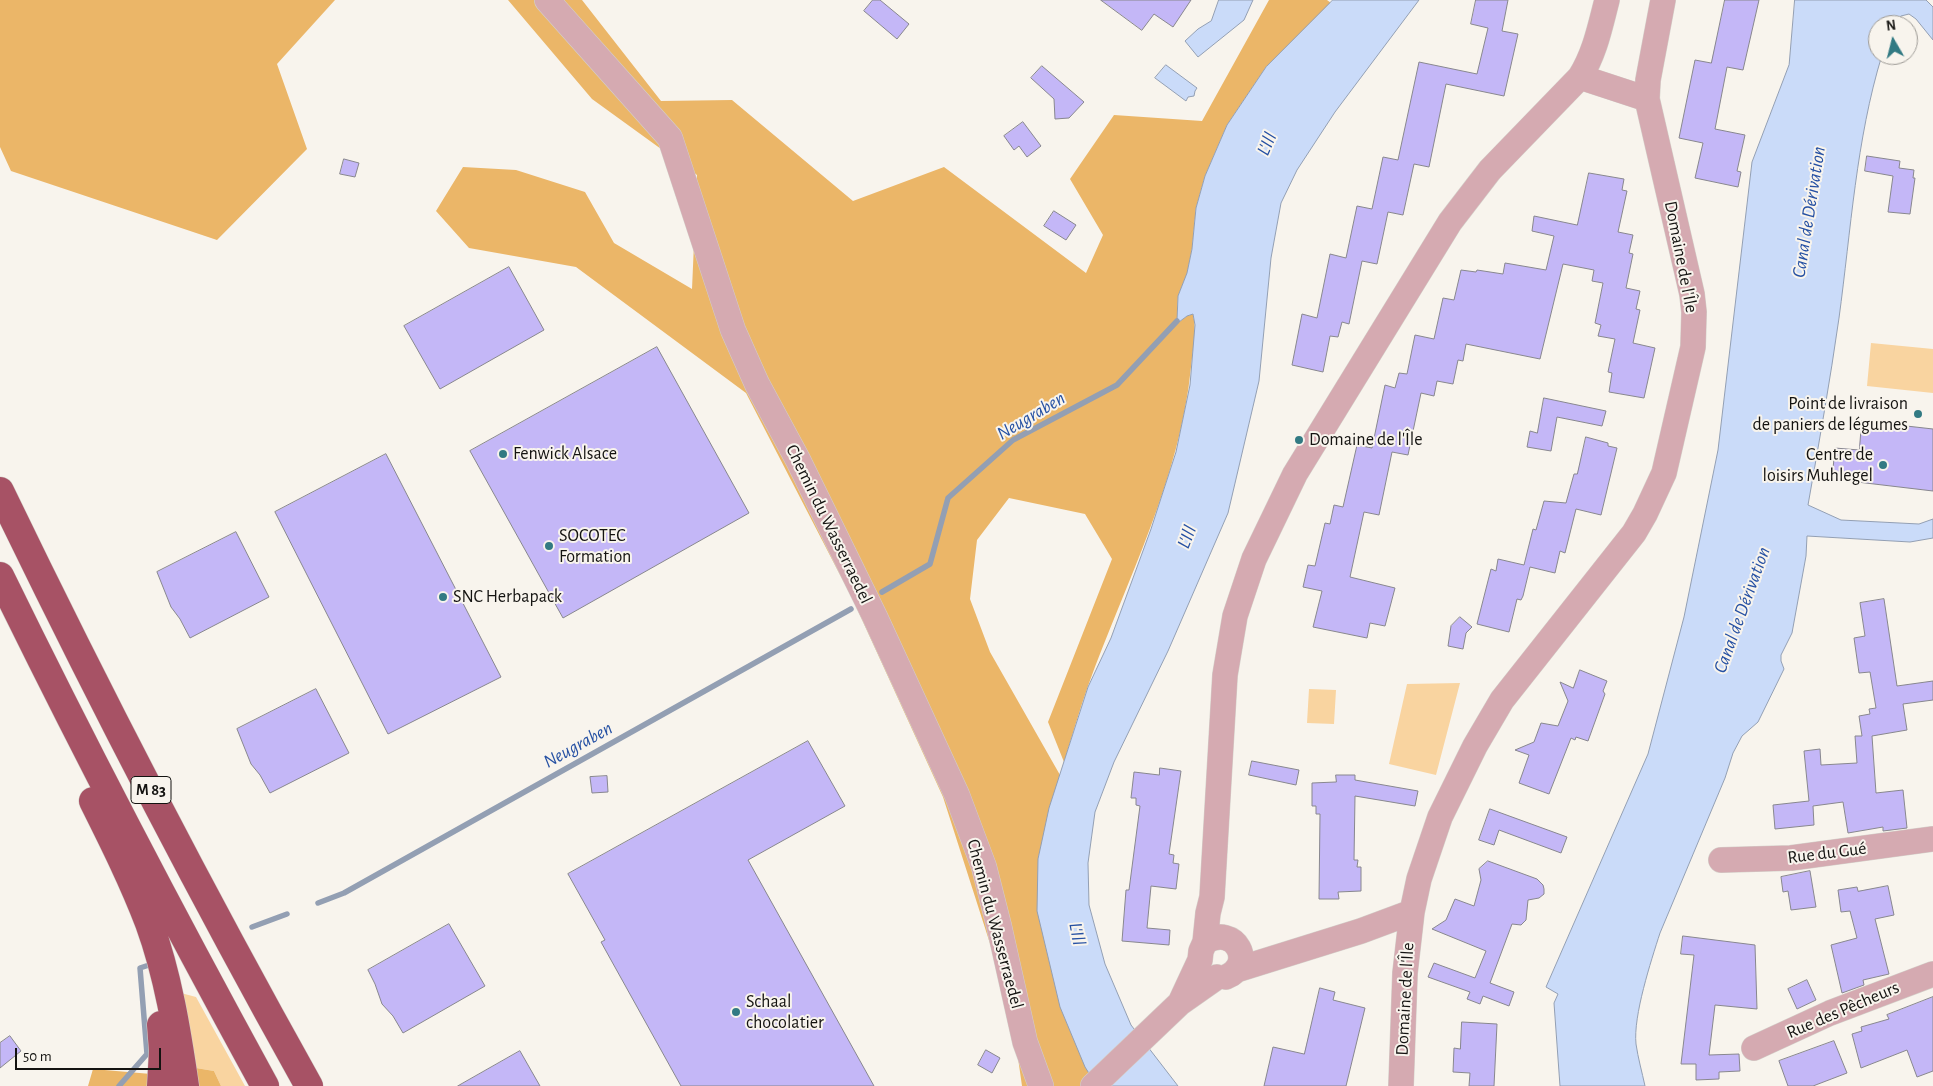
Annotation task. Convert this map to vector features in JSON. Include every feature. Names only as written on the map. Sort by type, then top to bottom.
[{"type":"highway","name":"M 83","points":[[0,491],[52,598],[252,984],[309,1086]]},
{"type":"highway","name":"M 83","points":[[0,576],[28,634],[211,987],[265,1086]]},
{"type":"highway","points":[[28,634],[34,680],[122,859],[149,924],[172,1009],[185,1086]]},
{"type":"highway","points":[[159,956],[155,981],[163,1051],[161,1086]]},
{"type":"street","name":"Chemin du Wasserraedel","points":[[547,0],[670,138],[737,338],[757,384],[798,460],[875,617],[957,795],[984,867],[1025,1042],[1041,1086]]},
{"type":"street","points":[[1221,956],[1208,913],[1212,897],[1226,676],[1235,616],[1254,559],[1295,474],[1450,222],[1490,170],[1580,77],[1589,63],[1607,0]]},
{"type":"street","name":"Domaine de l'Île","points":[[1401,1086],[1405,973],[1412,912],[1419,879],[1440,817],[1475,746],[1502,700],[1634,533],[1664,473],[1693,347],[1694,312],[1647,100],[1648,80],[1663,0]]},
{"type":"street","points":[[1580,77],[1647,100]]},
{"type":"street","name":"Rue du Gué","points":[[1720,860],[1791,858],[1933,839]]},
{"type":"street","name":"Domaine de l'Île","points":[[1093,1086],[1180,1003],[1221,956],[1259,964],[1282,955],[1362,931],[1412,912]]},
{"type":"street","name":"Rue des Pêcheurs","points":[[1754,1048],[1830,1013],[1933,974]]},
{"type":"shaded area","points":[[0,0],[335,0],[277,64],[307,149],[217,240],[11,171],[0,147]]},
{"type":"shaded area","points":[[508,0],[582,0],[661,101],[732,100],[853,201],[944,167],[1086,273],[1103,235],[1070,179],[1114,115],[1202,121],[1269,0],[1327,0],[1331,3],[1266,67],[1227,125],[1205,176],[1196,208],[1192,249],[1187,274],[1178,296],[1177,321],[1179,322],[1193,314],[1195,333],[1185,409],[1176,450],[1150,530],[1088,686],[1064,762],[1048,722],[1112,559],[1085,514],[1009,498],[977,540],[970,599],[990,652],[1060,775],[1038,859],[1097,1086],[1022,1086],[1011,1009],[943,797],[853,600],[746,393],[576,267],[469,248],[436,211],[463,167],[516,170],[585,192],[614,243],[692,289],[697,175],[592,99]]},
{"type":"shaded area","points":[[1871,343],[1933,349],[1933,393],[1867,386]]},
{"type":"shaded area","points":[[1460,683],[1436,775],[1389,764],[1407,684]]},
{"type":"shaded area","points":[[1309,689],[1336,690],[1334,724],[1307,723]]},
{"type":"shaded area","points":[[181,993],[196,997],[245,1086],[221,1086],[214,1071],[196,1068]]},
{"type":"shaded area","points":[[196,1068],[214,1071],[221,1086],[198,1086]]},
{"type":"shaded area","points":[[93,1069],[151,1074],[151,1086],[88,1086]]},
{"type":"water","points":[[1219,0],[1253,0],[1244,20],[1198,57],[1185,41],[1198,29],[1211,21]]},
{"type":"water","name":"L'Ill","points":[[1333,0],[1419,0],[1335,112],[1297,170],[1281,203],[1271,258],[1259,381],[1228,513],[1168,651],[1114,762],[1095,812],[1088,863],[1089,905],[1105,964],[1131,1025],[1178,1086],[1097,1086],[1085,1067],[1060,1007],[1037,911],[1038,859],[1049,808],[1088,687],[1111,638],[1151,529],[1176,452],[1190,385],[1195,325],[1193,314],[1179,322],[1177,321],[1178,296],[1187,273],[1192,249],[1196,208],[1205,176],[1227,125],[1266,67]]},
{"type":"water","name":"Canal de Dérivation","points":[[1795,0],[1926,0],[1933,7],[1933,40],[1918,21],[1918,15],[1868,15],[1868,65],[1879,65],[1860,152],[1836,342],[1808,505],[1841,520],[1919,524],[1933,519],[1933,538],[1910,542],[1807,536],[1806,556],[1792,633],[1781,655],[1784,669],[1758,722],[1742,736],[1733,753],[1725,778],[1660,933],[1648,973],[1640,1004],[1636,1032],[1636,1044],[1645,1086],[1560,1086],[1554,1003],[1558,994],[1546,987],[1648,754],[1684,617],[1718,450],[1752,162],[1789,65]]},
{"type":"water","points":[[1166,65],[1197,88],[1194,96],[1188,97],[1186,101],[1155,78]]},
{"type":"building","points":[[873,0],[880,0],[909,24],[897,39],[864,11]]},
{"type":"building","points":[[1101,0],[1191,0],[1173,27],[1154,14],[1142,30]]},
{"type":"building","points":[[1476,0],[1508,0],[1502,31],[1518,34],[1504,96],[1446,84],[1429,167],[1414,164],[1403,215],[1388,212],[1377,264],[1362,261],[1349,324],[1342,322],[1338,337],[1330,336],[1323,372],[1292,365],[1302,314],[1317,318],[1330,254],[1346,258],[1357,206],[1372,209],[1383,157],[1398,160],[1419,62],[1477,74],[1488,28],[1471,24]]},
{"type":"building","points":[[1725,0],[1759,0],[1743,70],[1727,67],[1715,129],[1745,135],[1737,171],[1741,172],[1738,187],[1695,178],[1703,143],[1679,138],[1695,60],[1711,63]]},
{"type":"building","points":[[1042,66],[1084,102],[1069,118],[1055,119],[1054,99],[1031,78]]},
{"type":"building","points":[[1023,122],[1041,146],[1027,157],[1019,146],[1014,150],[1004,136]]},
{"type":"building","points":[[1867,156],[1900,161],[1899,168],[1914,170],[1913,178],[1915,178],[1910,214],[1888,212],[1893,176],[1865,171]]},
{"type":"building","points":[[344,159],[359,163],[355,177],[340,174]]},
{"type":"building","points":[[1589,173],[1624,179],[1622,190],[1627,191],[1618,232],[1633,235],[1629,253],[1633,254],[1626,288],[1640,291],[1636,309],[1640,310],[1633,343],[1655,348],[1644,398],[1609,392],[1612,373],[1608,372],[1615,339],[1598,336],[1601,325],[1595,323],[1603,283],[1592,281],[1594,270],[1563,264],[1540,359],[1466,344],[1463,361],[1458,360],[1453,384],[1437,381],[1434,396],[1421,393],[1408,455],[1392,452],[1379,515],[1364,512],[1350,577],[1395,588],[1385,626],[1370,623],[1367,638],[1313,627],[1322,591],[1303,587],[1308,565],[1315,566],[1325,523],[1330,524],[1334,505],[1343,507],[1357,445],[1372,448],[1385,385],[1395,388],[1399,373],[1407,374],[1415,335],[1434,339],[1443,298],[1454,300],[1461,270],[1476,272],[1477,270],[1503,274],[1505,263],[1546,270],[1554,236],[1532,231],[1534,216],[1577,225]]},
{"type":"building","points":[[1054,211],[1076,225],[1066,240],[1044,226]]},
{"type":"building","points":[[509,267],[544,330],[440,389],[404,326]]},
{"type":"building","points":[[657,347],[749,513],[563,618],[470,451]]},
{"type":"building","points":[[1544,398],[1606,411],[1602,426],[1557,417],[1551,451],[1527,447],[1530,431],[1537,433]]},
{"type":"building","name":"Centre de loisirs Muhlegel","points":[[1862,421],[1933,429],[1933,491],[1832,479],[1835,448],[1859,450]]},
{"type":"building","points":[[1586,437],[1608,443],[1608,446],[1617,448],[1601,515],[1576,509],[1565,553],[1560,551],[1555,573],[1530,567],[1523,596],[1521,600],[1517,599],[1509,632],[1477,624],[1491,569],[1496,571],[1498,559],[1524,565],[1533,529],[1536,530],[1544,501],[1566,503],[1574,474],[1577,474]]},
{"type":"building","points":[[386,454],[501,677],[388,734],[275,512]]},
{"type":"building","points":[[236,532],[269,597],[190,638],[171,607],[157,572]]},
{"type":"building","points":[[1884,599],[1897,686],[1933,681],[1933,700],[1903,704],[1907,730],[1872,736],[1876,793],[1903,790],[1907,828],[1883,831],[1883,827],[1848,833],[1843,802],[1813,806],[1814,825],[1775,829],[1773,805],[1809,801],[1804,751],[1820,749],[1821,765],[1857,763],[1855,736],[1862,736],[1859,716],[1870,714],[1869,709],[1876,708],[1870,672],[1859,673],[1854,638],[1865,636],[1860,603]]},
{"type":"building","points":[[1460,617],[1472,627],[1466,633],[1463,649],[1448,646],[1451,626]]},
{"type":"building","points":[[1580,670],[1607,681],[1603,691],[1605,694],[1588,741],[1576,737],[1575,740],[1571,738],[1549,794],[1519,783],[1529,755],[1515,750],[1534,742],[1541,723],[1558,726],[1568,701],[1560,682],[1573,688]]},
{"type":"building","points":[[316,689],[349,753],[270,793],[251,764],[237,729]]},
{"type":"building","name":"Schaal chocolatier","points":[[808,741],[845,806],[748,860],[874,1086],[681,1086],[601,942],[605,940],[568,874]]},
{"type":"building","points":[[1252,761],[1299,770],[1296,785],[1249,775]]},
{"type":"building","points":[[1160,768],[1181,771],[1169,854],[1174,855],[1173,863],[1179,864],[1176,889],[1151,886],[1147,928],[1170,930],[1169,945],[1122,941],[1126,890],[1129,890],[1140,806],[1136,805],[1136,798],[1131,798],[1134,772],[1159,775]]},
{"type":"building","points":[[1336,775],[1355,775],[1355,780],[1418,791],[1415,806],[1355,796],[1354,860],[1358,860],[1357,867],[1361,867],[1361,891],[1338,892],[1339,899],[1319,899],[1320,814],[1316,814],[1316,806],[1312,806],[1312,783],[1336,782]]},
{"type":"building","points":[[607,776],[608,792],[592,793],[590,777]]},
{"type":"building","points":[[1490,809],[1567,837],[1561,853],[1499,830],[1494,845],[1479,840]]},
{"type":"building","points":[[1488,861],[1537,879],[1544,889],[1544,894],[1539,898],[1528,900],[1526,920],[1521,925],[1512,924],[1490,983],[1514,992],[1509,1006],[1483,996],[1480,1004],[1467,999],[1470,992],[1428,977],[1434,963],[1475,978],[1486,951],[1432,929],[1446,920],[1455,899],[1474,906],[1481,880],[1479,869]]},
{"type":"building","points":[[1810,871],[1816,907],[1791,910],[1788,891],[1783,892],[1781,877]]},
{"type":"building","points":[[1888,886],[1894,915],[1875,919],[1889,974],[1863,980],[1864,985],[1842,993],[1831,945],[1857,938],[1850,911],[1841,912],[1838,890],[1857,887],[1858,891]]},
{"type":"building","points":[[449,924],[485,986],[403,1033],[393,1016],[382,1004],[368,970]]},
{"type":"building","points":[[1683,936],[1755,945],[1757,1009],[1715,1005],[1709,1055],[1739,1054],[1740,1071],[1719,1072],[1719,1079],[1696,1080],[1696,1064],[1681,1064],[1694,955],[1681,954]]},
{"type":"building","points":[[1807,980],[1816,1000],[1797,1009],[1788,989]]},
{"type":"building","points":[[1320,988],[1335,992],[1333,1000],[1365,1008],[1346,1086],[1264,1086],[1273,1047],[1304,1054]]},
{"type":"building","points":[[1933,997],[1933,1071],[1917,1077],[1907,1050],[1861,1068],[1852,1034],[1862,1031],[1861,1027],[1889,1019],[1887,1015]]},
{"type":"building","points":[[1462,1022],[1497,1024],[1494,1086],[1469,1086],[1470,1073],[1453,1072],[1454,1048],[1460,1049]]},
{"type":"building","points":[[10,1036],[21,1051],[0,1068],[0,1043]]},
{"type":"building","points":[[1834,1041],[1847,1073],[1813,1086],[1788,1086],[1779,1061]]},
{"type":"building","points":[[986,1050],[1000,1058],[992,1073],[978,1065]]},
{"type":"building","points":[[520,1051],[540,1086],[458,1086]]},
{"type":"waterway","name":"Neugraben","points":[[882,592],[930,564],[948,498],[1013,440],[1117,385],[1177,321]]},
{"type":"waterway","name":"Neugraben","points":[[318,903],[344,893],[851,609]]},
{"type":"waterway","points":[[252,927],[287,914]]},
{"type":"waterway","name":"Neugraben","points":[[119,1086],[147,1054],[140,968],[149,965]]},
{"type":"place","name":"Point de livraison de paniers de légumes","points":[[1918,414]]},
{"type":"place","name":"Domaine de l'Île","points":[[1299,440]]},
{"type":"place","name":"Fenwick Alsace","points":[[503,454]]},
{"type":"place","name":"Centre de loisirs Muhlegel","points":[[1883,465]]},
{"type":"place","name":"SOCOTEC Formation","points":[[549,546]]},
{"type":"place","name":"SNC Herbapack","points":[[443,597]]},
{"type":"place","name":"Schaal chocolatier","points":[[736,1012]]}]
